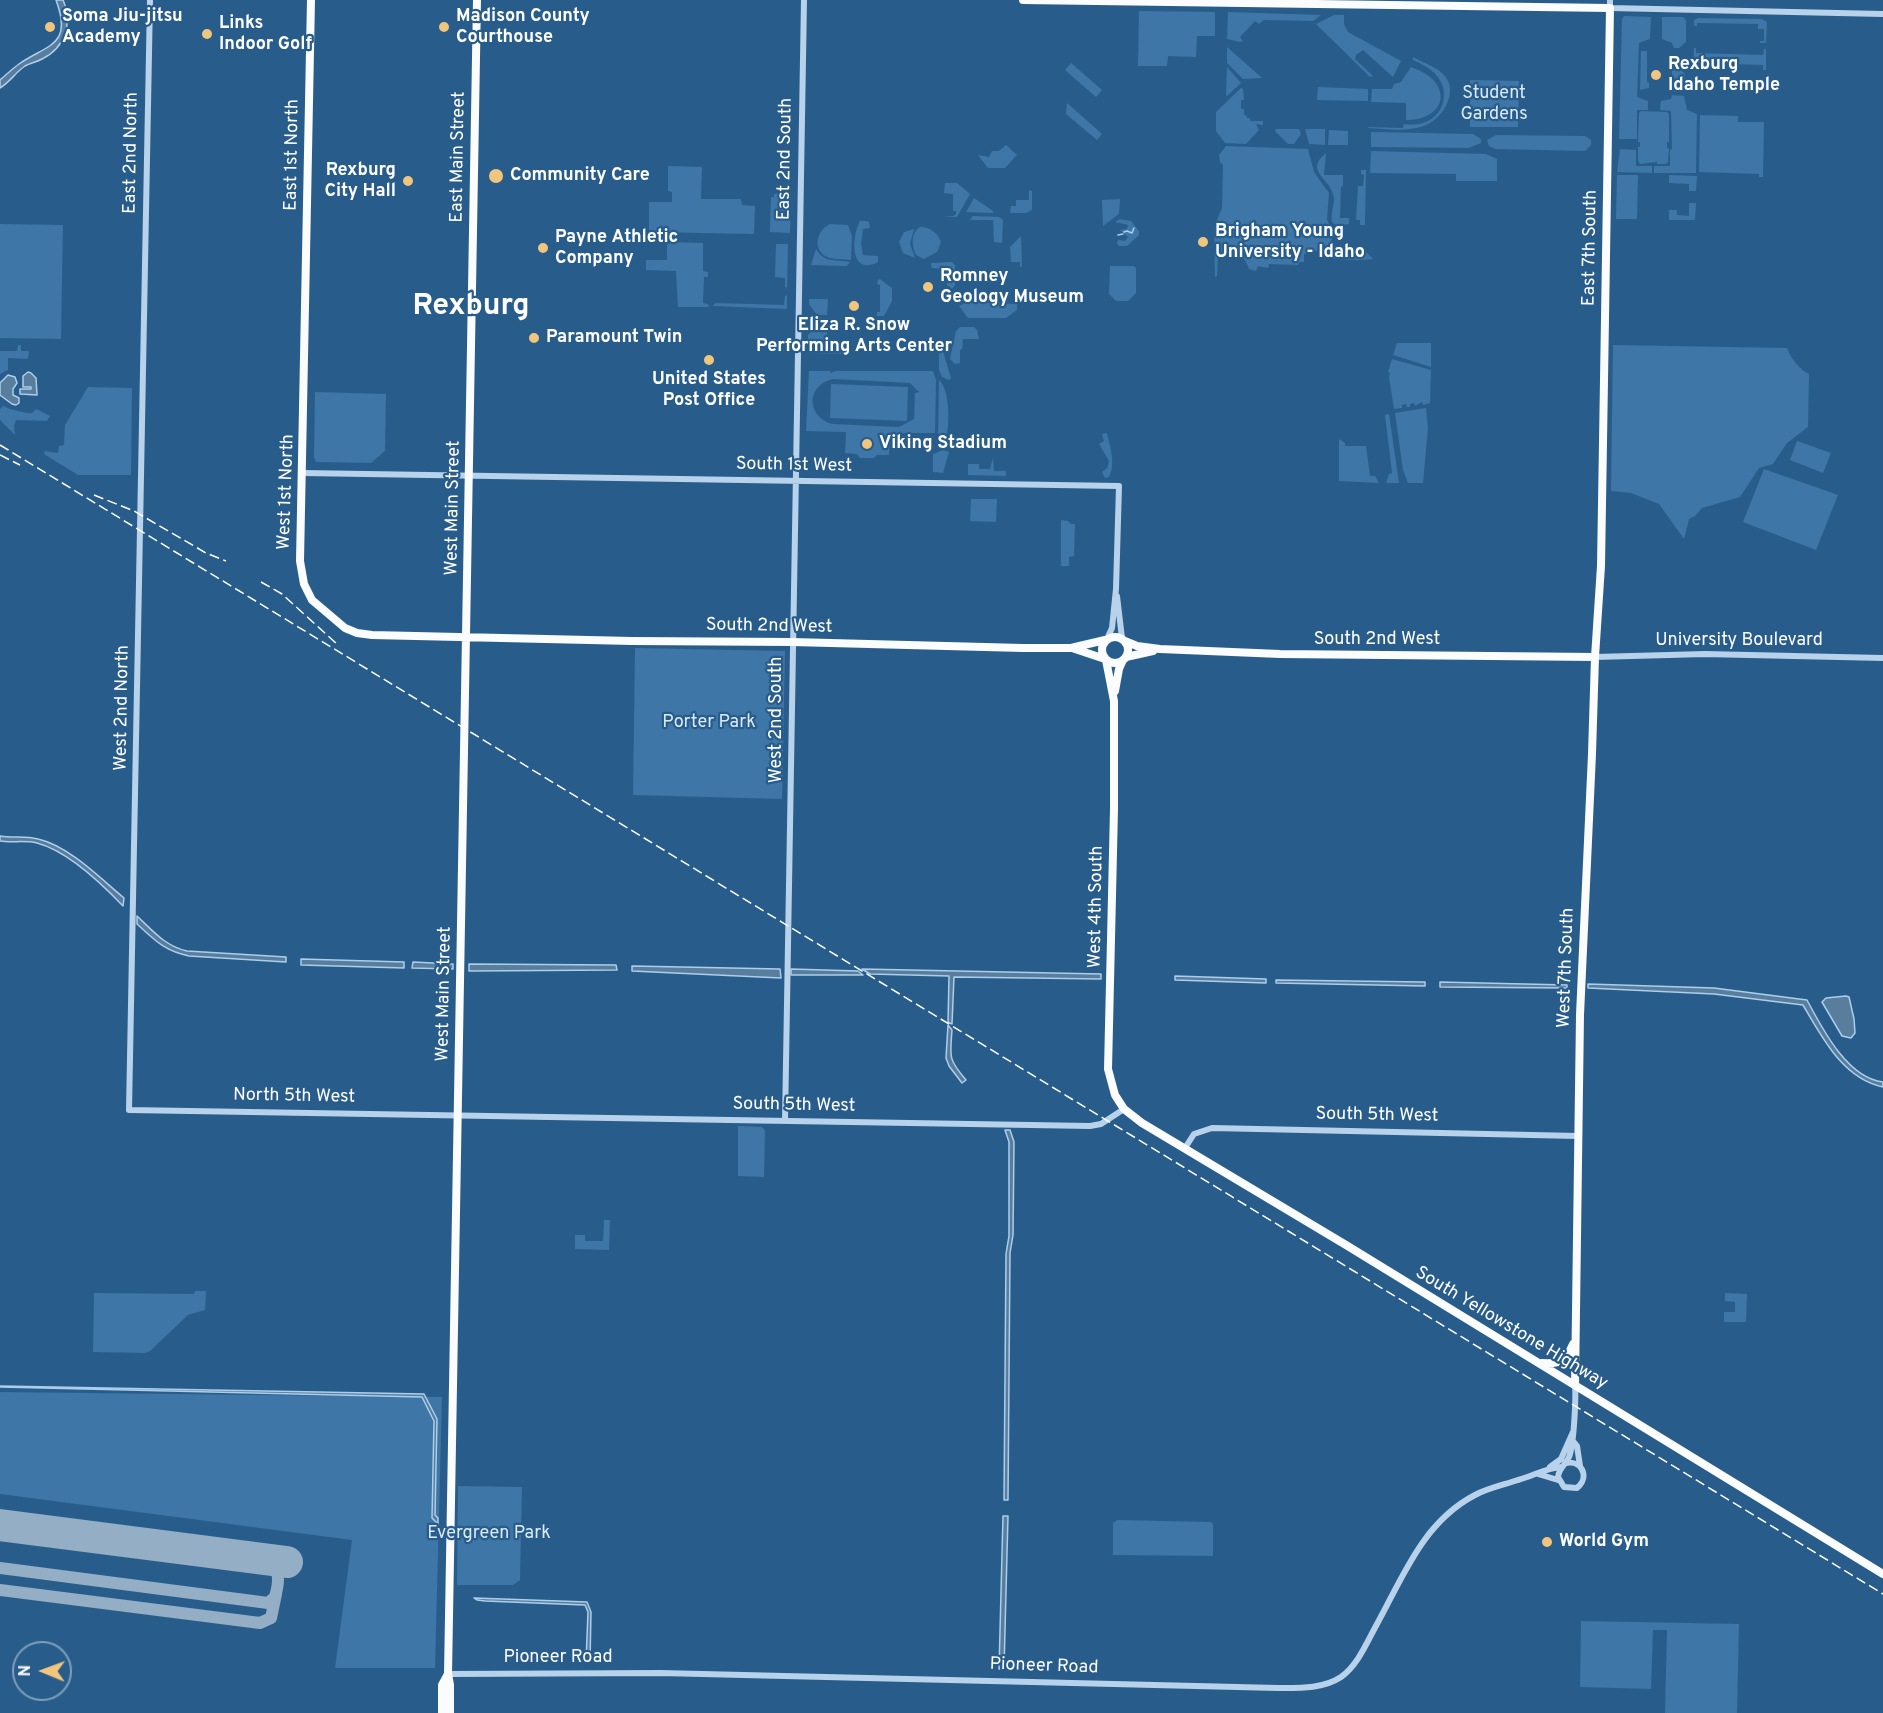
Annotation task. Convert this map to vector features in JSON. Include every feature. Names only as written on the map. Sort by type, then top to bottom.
[{"type":"main road","name":"East 1st North","points":[[306,311],[311,0]]},
{"type":"main road","name":"East Main Street","points":[[472,314],[477,0]]},
{"type":"main road","points":[[1023,0],[1459,8],[1610,4]]},
{"type":"main road","name":"East 7th South","points":[[1602,497],[1610,4]]},
{"type":"main road","name":"West 1st North","points":[[306,311],[300,546],[303,584],[312,600],[338,624],[351,631],[372,635],[466,638]]},
{"type":"main road","name":"West Main Street","points":[[450,1713],[448,1674],[472,314]]},
{"type":"main road","name":"West 7th South","points":[[1575,1385],[1580,1016],[1602,497]]},
{"type":"main road","points":[[1114,636],[1124,640],[1128,649],[1125,659],[1117,663],[1106,660],[1101,650],[1106,640],[1114,636]]},
{"type":"main road","name":"South 2nd West","points":[[466,638],[792,642],[1023,648],[1071,648],[1106,640]]},
{"type":"main road","name":"South 2nd West","points":[[1124,640],[1137,646],[1160,649],[1337,655],[1595,657]]},
{"type":"main road","name":"South 2nd West","points":[[1071,648],[1106,660]]},
{"type":"main road","name":"South 2nd West","points":[[1125,659],[1160,649]]},
{"type":"main road","name":"West 4th South","points":[[1124,1109],[1115,1095],[1108,1069],[1114,701],[1119,669],[1125,659]]},
{"type":"main road","name":"West 4th South","points":[[1106,660],[1114,701]]},
{"type":"main road","name":"South Yellowstone Highway","points":[[1124,1109],[1142,1123],[1883,1574]]},
{"type":"main road","points":[[1538,1363],[1562,1362],[1567,1358],[1575,1340]]},
{"type":"main road","name":"West Main Street","points":[[442,1713],[442,1685],[448,1674]]},
{"type":"street","name":"East 2nd North","points":[[144,307],[150,0]]},
{"type":"street","name":"East 2nd South","points":[[798,320],[804,0]]},
{"type":"street","points":[[1610,4],[1883,14]]},
{"type":"street","name":"West 2nd North","points":[[129,1110],[144,307]]},
{"type":"street","name":"West 2nd South","points":[[785,1121],[798,320]]},
{"type":"street","name":"South 1st West","points":[[303,473],[1119,486],[1116,590]]},
{"type":"street","points":[[1106,640],[1112,628],[1116,590]]},
{"type":"street","points":[[1116,590],[1124,640]]},
{"type":"street","name":"University Boulevard","points":[[1595,657],[1705,654],[1883,658]]},
{"type":"street","name":"South 5th West","points":[[458,1115],[1090,1126],[1101,1124],[1124,1109]]},
{"type":"street","name":"North 5th West","points":[[129,1110],[458,1115]]},
{"type":"street","name":"South 5th West","points":[[1185,1148],[1194,1134],[1212,1128],[1578,1136]]},
{"type":"street","name":"West 7th South","points":[[1575,1385],[1573,1431],[1580,1467]]},
{"type":"street","points":[[1549,1468],[1561,1459],[1573,1431]]},
{"type":"street","name":"West 7th South","points":[[1564,1465],[1574,1441]]},
{"type":"street","points":[[1538,1474],[1558,1480],[1564,1487],[1572,1489],[1577,1488],[1584,1477],[1580,1467],[1575,1463],[1564,1465],[1558,1473],[1558,1480]]},
{"type":"street","name":"Pioneer Road","points":[[448,1674],[661,1673],[1278,1688],[1320,1686],[1339,1678],[1356,1662],[1412,1557],[1445,1515],[1482,1491],[1564,1465]]},
{"type":"green space","points":[[1139,11],[1215,12],[1215,36],[1197,36],[1196,57],[1168,56],[1167,66],[1138,66]]},
{"type":"green space","points":[[1228,12],[1321,15],[1313,21],[1264,20],[1259,24],[1255,21],[1240,37],[1243,41],[1240,42],[1227,39]]},
{"type":"green space","points":[[1334,15],[1344,15],[1344,24],[1348,32],[1401,61],[1393,77],[1363,50],[1356,55],[1355,59],[1373,76],[1370,77],[1316,24]]},
{"type":"green space","points":[[1624,16],[1651,17],[1650,39],[1639,43],[1637,97],[1648,101],[1648,110],[1637,110],[1637,139],[1619,139],[1622,19]]},
{"type":"green space","points":[[1662,17],[1683,17],[1686,20],[1686,42],[1679,48],[1674,48],[1672,43],[1662,39]]},
{"type":"green space","points":[[1698,18],[1762,19],[1767,22],[1766,43],[1760,43],[1764,41],[1764,29],[1758,29],[1758,24],[1697,23],[1697,26],[1694,26],[1694,20]]},
{"type":"green space","points":[[1227,47],[1262,78],[1243,79],[1227,63]]},
{"type":"green space","points":[[1694,48],[1696,48],[1696,53],[1763,55],[1766,49],[1766,70],[1763,70],[1763,65],[1696,63],[1696,69],[1693,69]]},
{"type":"green space","points":[[1641,51],[1647,51],[1649,88],[1640,90]]},
{"type":"green space","points":[[1413,57],[1432,66],[1447,80],[1450,95],[1443,111],[1431,122],[1417,128],[1397,130],[1368,128],[1403,128],[1404,124],[1425,122],[1438,113],[1444,94],[1441,82],[1426,66],[1413,60]]},
{"type":"green space","points":[[1071,63],[1102,90],[1096,97],[1065,70]]},
{"type":"green space","points":[[1672,66],[1677,66],[1685,74],[1684,92],[1672,92]]},
{"type":"green space","points":[[1227,67],[1241,83],[1227,96],[1226,95]]},
{"type":"green space","points":[[1411,67],[1433,79],[1440,90],[1441,98],[1435,110],[1429,114],[1422,118],[1406,120],[1406,103],[1371,102],[1372,89],[1392,89],[1394,84],[1401,82]]},
{"type":"green space","name":"Student Gardens","points":[[1470,80],[1519,81],[1518,127],[1470,127]]},
{"type":"green space","points":[[1318,87],[1368,89],[1368,101],[1317,100]]},
{"type":"green space","points":[[1241,88],[1244,100],[1241,100],[1241,109],[1244,109],[1244,115],[1250,118],[1250,121],[1263,121],[1263,125],[1256,124],[1259,130],[1246,144],[1225,143],[1216,131],[1216,112]]},
{"type":"green space","points":[[1672,95],[1684,96],[1687,110],[1697,114],[1696,173],[1654,173],[1654,166],[1670,166],[1671,111],[1660,110],[1661,101],[1671,99]]},
{"type":"green space","points":[[1067,103],[1102,134],[1097,140],[1066,114]]},
{"type":"green space","points":[[1641,111],[1669,114],[1667,148],[1669,148],[1666,164],[1657,164],[1657,162],[1640,164],[1638,161],[1639,113]]},
{"type":"green space","points":[[1700,115],[1738,116],[1738,122],[1764,122],[1763,177],[1759,177],[1759,174],[1699,172]]},
{"type":"green space","points":[[1276,129],[1299,129],[1301,134],[1294,144],[1288,144],[1275,131]]},
{"type":"green space","points":[[1305,129],[1325,129],[1325,145],[1309,144]]},
{"type":"green space","points":[[1329,130],[1348,131],[1348,145],[1328,145]]},
{"type":"green space","points":[[1371,132],[1473,134],[1481,139],[1481,143],[1469,148],[1371,147]]},
{"type":"green space","points":[[1496,135],[1585,136],[1591,140],[1591,145],[1585,151],[1495,149],[1489,146],[1487,140]]},
{"type":"green space","points":[[1006,145],[1017,155],[1005,168],[988,168],[978,155],[989,157],[992,151],[999,151]]},
{"type":"green space","points":[[1226,146],[1308,149],[1314,172],[1329,193],[1327,219],[1333,234],[1330,244],[1304,254],[1304,262],[1299,262],[1298,265],[1269,264],[1268,268],[1258,266],[1256,271],[1249,269],[1241,256],[1218,253],[1217,276],[1215,277],[1214,227],[1222,208],[1223,165],[1219,155]]},
{"type":"green space","points":[[1620,149],[1636,150],[1636,166],[1652,166],[1652,173],[1617,172]]},
{"type":"green space","points":[[1371,151],[1486,154],[1497,159],[1497,181],[1456,181],[1456,174],[1370,173]]},
{"type":"green space","points":[[1326,153],[1324,175],[1343,175],[1340,218],[1349,218],[1349,224],[1337,226],[1332,222],[1333,194],[1317,170],[1320,159]]},
{"type":"green space","points":[[668,166],[702,167],[701,199],[741,199],[742,205],[755,206],[754,234],[649,232],[649,202],[672,202],[672,192],[668,191]]},
{"type":"green space","points":[[1361,170],[1366,170],[1365,225],[1360,225],[1360,220],[1356,220],[1358,186],[1363,186],[1364,175],[1361,174]]},
{"type":"green space","points":[[1617,175],[1638,175],[1637,219],[1616,219]]},
{"type":"green space","points":[[1669,175],[1697,176],[1696,191],[1689,191],[1689,184],[1669,183]]},
{"type":"green space","points":[[945,183],[957,183],[970,194],[957,217],[944,217],[956,214],[956,211],[953,211],[953,194],[944,193]]},
{"type":"green space","points":[[1029,190],[1032,191],[1032,210],[1026,213],[1010,213],[1011,206],[1016,206],[1016,200],[1029,200]]},
{"type":"green space","points":[[781,193],[791,193],[790,233],[770,232],[771,197]]},
{"type":"green space","points":[[974,198],[993,211],[993,213],[966,212]]},
{"type":"green space","points":[[1120,199],[1119,214],[1103,226],[1102,200]]},
{"type":"green space","points":[[1689,203],[1696,203],[1695,220],[1669,220],[1669,210],[1677,210],[1677,215],[1689,216]]},
{"type":"green space","points":[[973,216],[999,217],[1003,220],[1002,243],[994,242],[993,220],[970,220]]},
{"type":"green space","points":[[1120,219],[1131,221],[1139,231],[1139,235],[1127,246],[1119,246],[1117,243],[1118,240],[1125,241],[1128,237],[1120,230],[1127,229],[1128,225],[1115,222]]},
{"type":"green space","points":[[860,221],[869,222],[870,228],[863,229],[861,244],[863,255],[878,256],[878,262],[869,265],[862,264],[858,260],[854,245]]},
{"type":"green space","points":[[0,224],[63,225],[61,339],[0,338]]},
{"type":"green space","points":[[830,224],[848,225],[852,236],[851,260],[830,258],[820,252],[819,237],[825,227]]},
{"type":"green space","points":[[920,227],[933,231],[941,242],[937,252],[924,259],[916,255],[913,244],[913,236]]},
{"type":"green space","points":[[914,229],[910,244],[915,258],[903,253],[899,242],[904,232]]},
{"type":"green space","points":[[1021,236],[1022,267],[1020,267],[1020,262],[1011,262],[1010,247]]},
{"type":"green space","points":[[667,242],[703,243],[703,271],[708,272],[708,277],[704,277],[703,303],[708,304],[709,307],[678,307],[676,271],[646,270],[646,260],[667,260]]},
{"type":"green space","points":[[776,244],[788,244],[787,289],[785,278],[775,277]]},
{"type":"green space","points":[[1339,246],[1362,248],[1373,259],[1320,258],[1322,254],[1331,252]]},
{"type":"green space","points":[[816,249],[827,259],[850,262],[847,266],[811,265]]},
{"type":"green space","points":[[952,262],[955,265],[955,285],[952,289],[947,285],[947,269],[932,268],[931,263]]},
{"type":"green space","points":[[1110,266],[1136,268],[1136,293],[1128,301],[1116,301],[1109,294]]},
{"type":"green space","points":[[880,279],[892,288],[892,301],[884,316],[877,316],[877,312],[880,312],[880,285],[877,284]]},
{"type":"green space","points":[[787,295],[787,309],[713,306],[715,303],[784,305]]},
{"type":"green space","points":[[809,299],[828,299],[827,315],[817,315],[809,304]]},
{"type":"green space","points":[[965,300],[1017,304],[1017,310],[1006,318],[968,318],[959,306],[965,303]]},
{"type":"green space","points":[[819,323],[827,324],[827,343],[831,344],[830,348],[849,348],[850,354],[808,353],[808,335]]},
{"type":"green space","points":[[960,327],[974,327],[979,339],[963,339],[960,363],[955,364],[950,359],[956,331]]},
{"type":"green space","points":[[939,338],[951,378],[949,380],[942,377],[939,370]]},
{"type":"green space","points":[[1397,343],[1431,343],[1431,367],[1393,355]]},
{"type":"green space","points":[[18,345],[21,345],[21,351],[29,351],[28,359],[8,358],[8,370],[0,374],[0,351],[17,351]]},
{"type":"green space","points":[[1613,345],[1787,348],[1796,363],[1809,374],[1808,427],[1787,443],[1773,464],[1759,468],[1740,497],[1702,508],[1689,519],[1684,539],[1659,504],[1631,493],[1611,491]]},
{"type":"green space","points":[[1392,359],[1431,370],[1430,403],[1423,405],[1422,402],[1415,406],[1414,403],[1410,404],[1410,407],[1406,404],[1402,405],[1402,408],[1394,409],[1390,373],[1388,372]]},
{"type":"green space","points":[[809,371],[830,371],[831,373],[835,371],[933,371],[936,380],[935,433],[890,433],[889,455],[860,458],[857,454],[845,453],[846,432],[806,431]],"holes":[[[833,379],[910,383],[919,392],[915,393],[914,419],[899,427],[832,424],[823,420],[814,408],[814,394],[818,387]]]},
{"type":"green space","points":[[939,380],[946,393],[948,411],[944,445],[938,437]]},
{"type":"green space","points":[[831,384],[908,387],[907,421],[830,418]]},
{"type":"green space","points":[[88,387],[132,388],[131,475],[78,475],[44,454],[45,451],[58,453],[59,446],[64,445],[65,425]]},
{"type":"green space","points":[[315,392],[386,394],[385,451],[371,463],[316,462],[314,458]]},
{"type":"green space","points":[[3,406],[30,413],[36,409],[50,416],[47,421],[16,420],[15,435],[0,420],[0,409]]},
{"type":"green space","points":[[1426,408],[1428,428],[1423,483],[1408,483],[1403,470],[1395,413]]},
{"type":"green space","points":[[1389,414],[1399,483],[1386,483],[1389,474],[1392,473],[1385,415]]},
{"type":"green space","points":[[1107,433],[1112,466],[1109,477],[1105,478],[1102,472],[1107,468],[1109,461],[1099,444],[1104,441],[1102,434]]},
{"type":"green space","points":[[1339,439],[1345,443],[1345,446],[1366,446],[1370,476],[1375,476],[1379,483],[1339,481]]},
{"type":"green space","points":[[1797,441],[1831,453],[1823,473],[1790,460]]},
{"type":"green space","points":[[943,450],[949,452],[943,473],[933,472],[933,454]]},
{"type":"green space","points":[[993,458],[994,471],[1006,471],[1006,476],[968,475],[968,464],[979,464],[979,469],[990,469]]},
{"type":"green space","points":[[1764,469],[1838,495],[1816,550],[1743,522]]},
{"type":"green space","points":[[971,499],[997,499],[996,522],[970,521]]},
{"type":"green space","points":[[1061,520],[1075,524],[1074,556],[1069,557],[1069,566],[1061,566]]},
{"type":"green space","name":"Porter Park","points":[[635,648],[785,651],[782,799],[633,795]]},
{"type":"green space","points":[[738,1126],[762,1127],[765,1131],[764,1177],[738,1176]]},
{"type":"green space","points":[[604,1220],[610,1220],[609,1250],[575,1249],[575,1235],[585,1235],[585,1241],[603,1241]]},
{"type":"green space","points":[[195,1291],[206,1291],[205,1310],[188,1315],[150,1351],[145,1353],[93,1352],[94,1293],[194,1294]]},
{"type":"green space","points":[[1725,1293],[1747,1294],[1746,1322],[1724,1322],[1724,1312],[1735,1312],[1735,1302],[1725,1301]]},
{"type":"green space","points":[[0,1392],[442,1397],[435,1668],[335,1668],[352,1540],[0,1494]]},
{"type":"green space","name":"Evergreen Park","points":[[458,1486],[522,1487],[520,1580],[513,1585],[457,1585]]},
{"type":"green space","points":[[1117,1520],[1211,1522],[1213,1524],[1213,1556],[1113,1555],[1113,1523]]},
{"type":"green space","points":[[1581,1621],[1739,1624],[1737,1713],[1665,1713],[1667,1630],[1653,1630],[1651,1689],[1580,1687]]},
{"type":"shaded area","points":[[56,0],[63,0],[67,17],[67,26],[61,42],[50,54],[25,66],[0,88],[0,80],[19,64],[55,42],[61,27]]},
{"type":"shaded area","points":[[28,372],[36,378],[37,395],[20,394],[20,389],[31,389],[31,387],[23,387],[23,376]]},
{"type":"shaded area","points":[[8,375],[15,377],[17,383],[13,389],[13,395],[19,398],[19,403],[16,405],[0,395],[0,383]]},
{"type":"shaded area","points":[[0,836],[38,839],[61,848],[73,855],[124,898],[123,906],[95,879],[61,853],[37,843],[0,841]]},
{"type":"shaded area","points":[[137,916],[160,937],[179,949],[286,957],[286,962],[180,954],[166,948],[149,935],[137,924]]},
{"type":"shaded area","points":[[301,959],[404,962],[404,968],[301,965]]},
{"type":"shaded area","points":[[413,962],[453,964],[453,969],[412,968]]},
{"type":"shaded area","points":[[469,964],[616,965],[617,970],[469,971]]},
{"type":"shaded area","points":[[632,966],[780,969],[781,978],[632,971]]},
{"type":"shaded area","points":[[791,969],[858,971],[863,975],[791,975]]},
{"type":"shaded area","points":[[862,969],[1101,974],[1101,979],[954,977],[952,1024],[948,1022],[949,976],[870,974]]},
{"type":"shaded area","points":[[1175,976],[1266,979],[1266,983],[1175,980]]},
{"type":"shaded area","points":[[1276,980],[1425,982],[1425,986],[1276,983]]},
{"type":"shaded area","points":[[1440,982],[1567,985],[1567,988],[1440,987]]},
{"type":"shaded area","points":[[1588,984],[1714,988],[1807,1000],[1828,1037],[1847,1062],[1870,1078],[1883,1082],[1883,1087],[1856,1075],[1845,1066],[1826,1043],[1803,1005],[1714,994],[1588,988]]},
{"type":"shaded area","points":[[1849,997],[1854,1019],[1855,1033],[1851,1038],[1842,1036],[1822,1002],[1826,998]]},
{"type":"shaded area","points":[[948,1025],[952,1030],[951,1057],[966,1080],[962,1083],[946,1058]]},
{"type":"shaded area","points":[[1005,1130],[1010,1130],[1014,1142],[1013,1235],[1010,1253],[1008,1500],[1004,1500],[1006,1254],[1009,1236],[1009,1142]]},
{"type":"shaded area","points":[[0,1386],[424,1394],[437,1419],[435,1515],[438,1518],[438,1524],[432,1518],[434,1421],[422,1397]]},
{"type":"shaded area","points":[[1003,1516],[1008,1516],[1004,1669],[999,1669]]},
{"type":"shaded area","points":[[474,1598],[587,1602],[591,1612],[590,1662],[586,1662],[588,1612],[585,1605],[485,1601]]},
{"type":"waterway","points":[[1124,232],[1132,233],[1134,228]]},
{"type":"waterway","points":[[1118,235],[1123,234]]},
{"type":"taxiway","points":[[0,1568],[268,1603],[275,1597],[278,1582],[277,1572],[268,1560]]},
{"type":"taxiway","points":[[0,1590],[260,1623],[271,1618],[276,1594]]},
{"type":"runway","points":[[0,1525],[287,1562]]},
{"type":"railway","points":[[0,445],[1883,1594]]},
{"type":"railway","points":[[0,455],[20,465]]},
{"type":"railway","points":[[94,495],[134,511],[206,553],[226,561]]},
{"type":"railway","points":[[261,582],[282,594],[338,645]]},
{"type":"place","name":"Soma Jiu-jitsu Academy","points":[[50,27]]},
{"type":"place","name":"Madison County Courthouse","points":[[444,27]]},
{"type":"place","name":"Links Indoor Golf","points":[[207,34]]},
{"type":"place","name":"Rexburg Idaho Temple","points":[[1656,75]]},
{"type":"place","name":"Community Care","points":[[496,176]]},
{"type":"place","name":"Rexburg City Hall","points":[[408,181]]},
{"type":"place","name":"Brigham Young University - Idaho","points":[[1203,242]]},
{"type":"place","name":"Payne Athletic Company","points":[[543,248]]},
{"type":"place","name":"Romney Geology Museum","points":[[928,287]]},
{"type":"place","name":"Eliza R. Snow Performing Arts Center","points":[[854,306]]},
{"type":"place","name":"Paramount Twin","points":[[534,338]]},
{"type":"place","name":"United States Post Office","points":[[709,360]]},
{"type":"place","name":"Viking Stadium","points":[[867,444]]},
{"type":"place","name":"World Gym","points":[[1547,1542]]},
{"type":"district","name":"Rexburg","points":[[471,308]]}]
